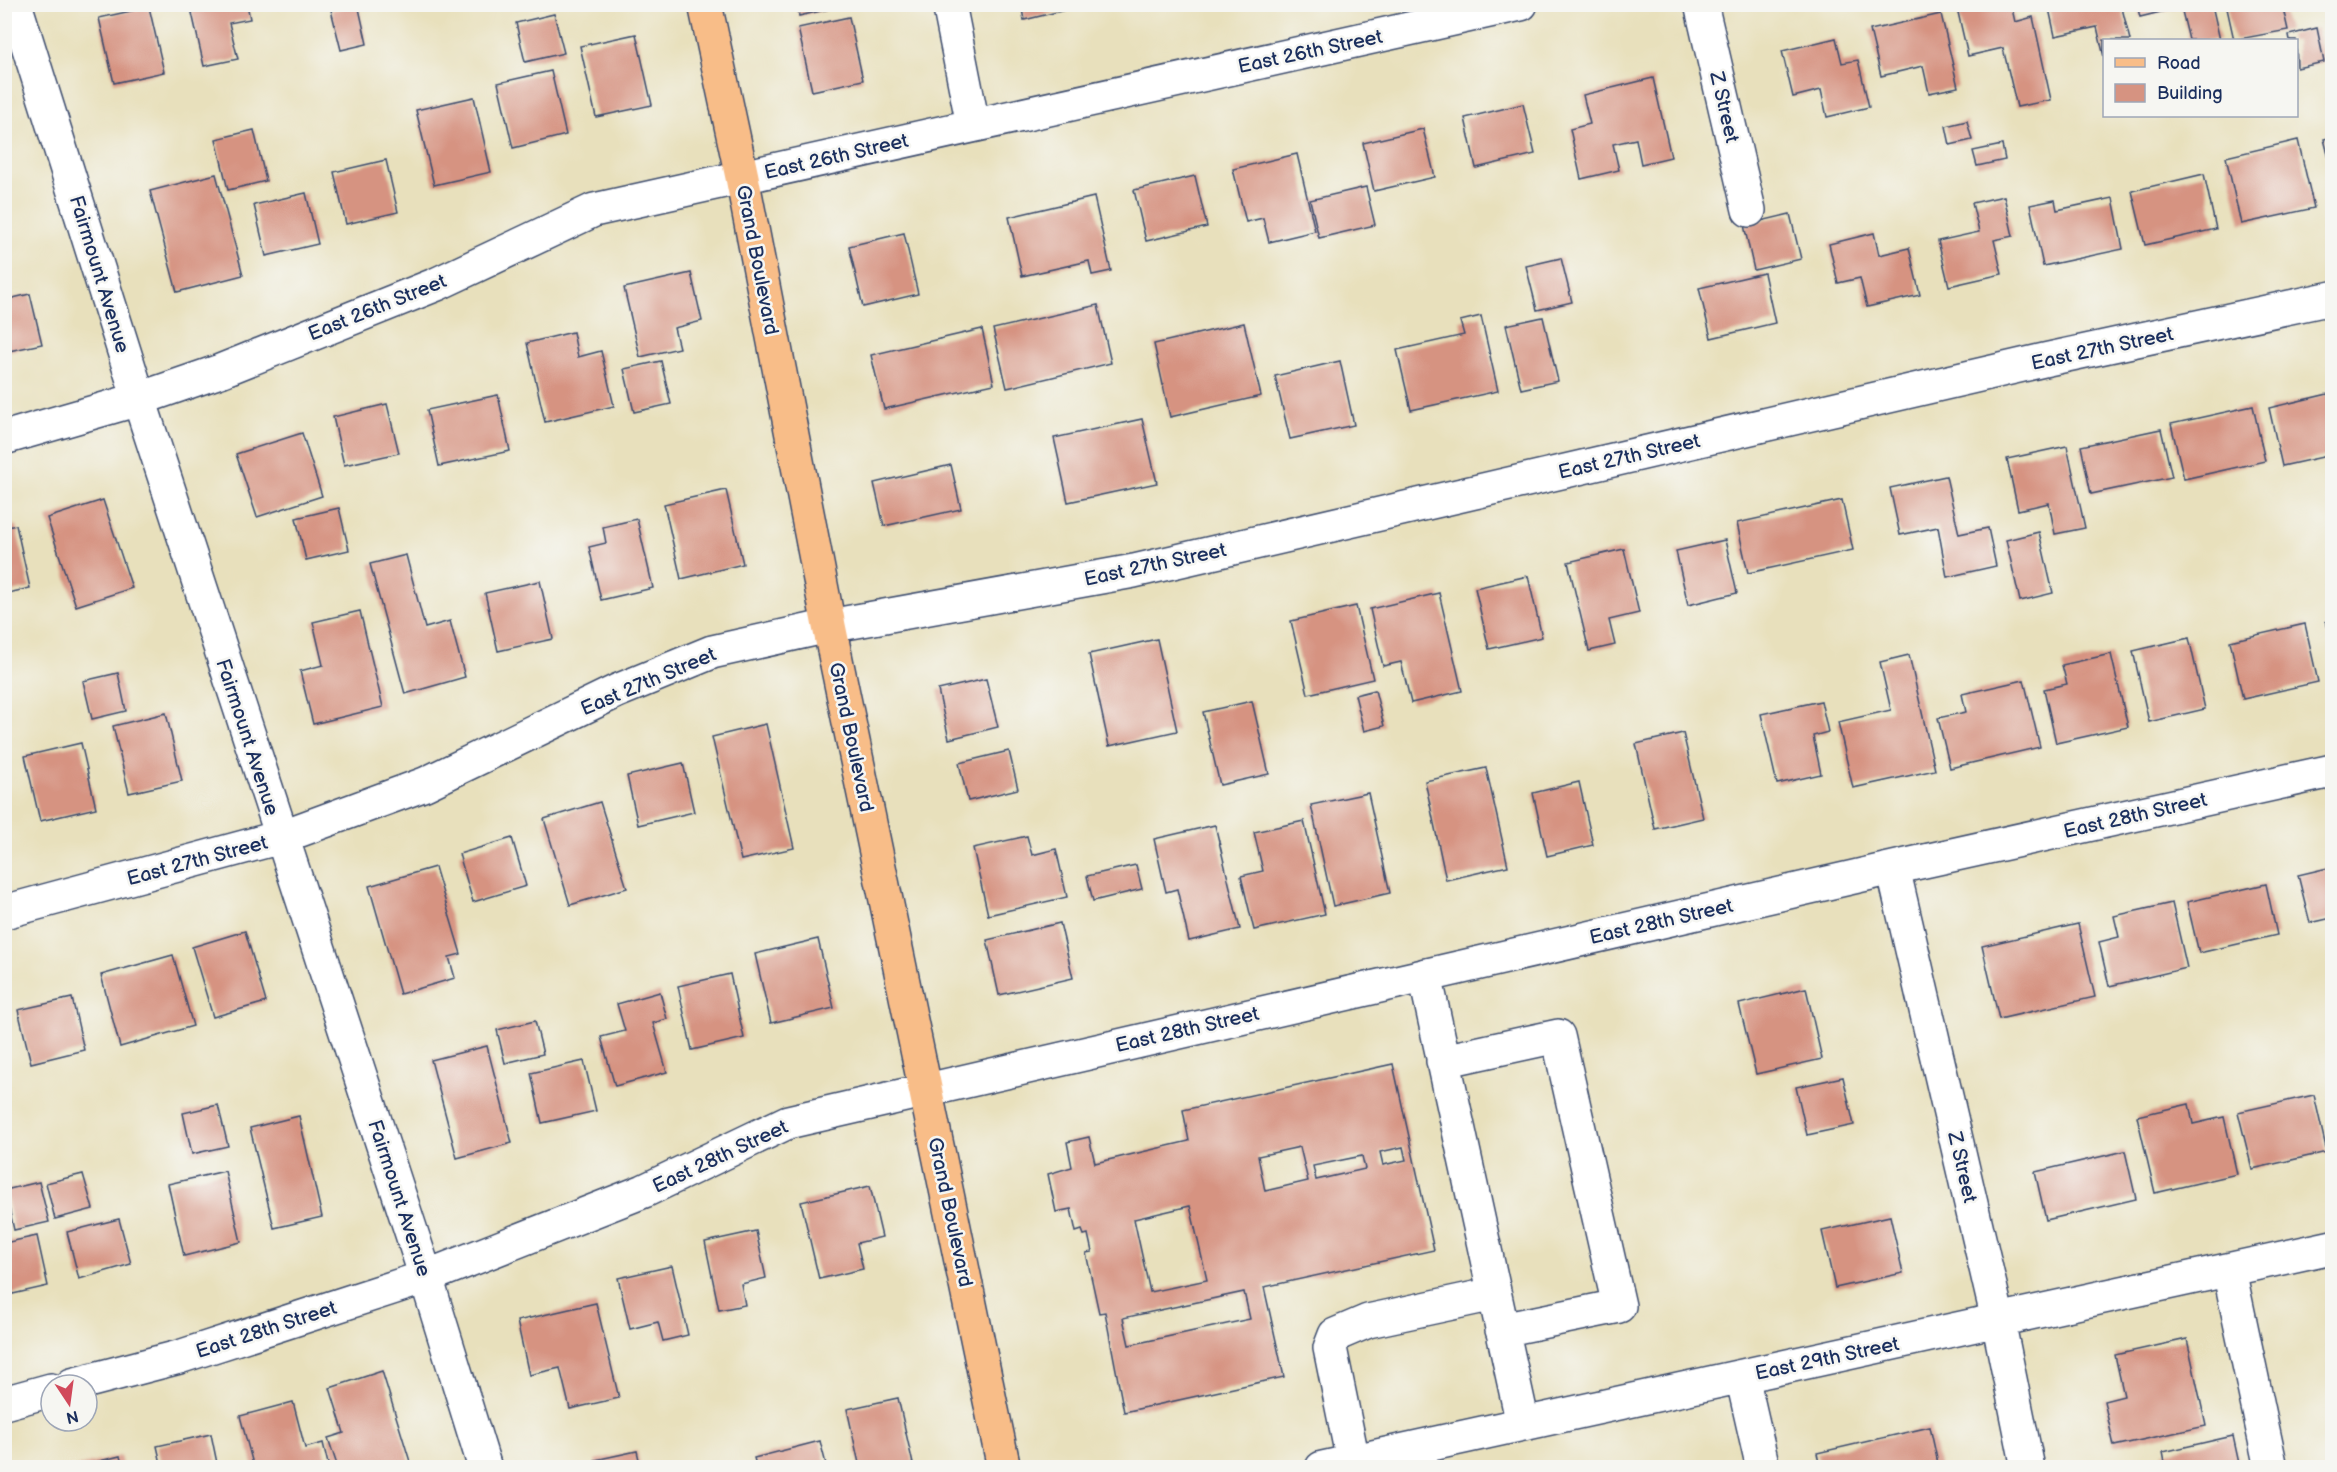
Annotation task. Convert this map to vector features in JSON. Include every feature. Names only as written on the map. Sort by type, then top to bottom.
[{"type":"main road","name":"Grand Boulevard","points":[[705,4],[742,177],[829,626],[1004,1467]]},
{"type":"street","name":"Fairmount Avenue","points":[[15,4],[139,399],[426,1277],[485,1467]]},
{"type":"street","points":[[949,4],[974,125]]},
{"type":"street","name":"East 26th Street","points":[[4,438],[139,399],[220,371],[437,284],[594,210],[1521,4]]},
{"type":"street","name":"Z Street","points":[[1701,4],[1749,210]]},
{"type":"street","name":"East 27th Street","points":[[4,912],[281,837],[425,784],[617,691],[712,652],[829,626],[1134,571],[2044,360],[2332,298]]},
{"type":"street","name":"East 28th Street","points":[[99,1378],[179,1357],[426,1277],[644,1191],[788,1122],[1893,868],[2332,771]]},
{"type":"street","name":"Z Street","points":[[1893,868],[1998,1320],[2028,1467]]},
{"type":"street","points":[[1425,975],[1523,1424]]},
{"type":"street","points":[[1443,1061],[1558,1036],[1619,1306],[1502,1330]]},
{"type":"street","name":"East 29th Street","points":[[1338,1464],[2332,1247]]},
{"type":"street","points":[[2229,1270],[2271,1467]]},
{"type":"street","points":[[1338,1464],[1330,1348],[1335,1335],[1368,1321],[1494,1294]]},
{"type":"street","points":[[1742,1376],[1763,1467]]},
{"type":"street","points":[[4,1403],[39,1393]]},
{"type":"building","points":[[190,4],[247,4],[250,19],[229,23],[238,59],[204,66]]},
{"type":"building","points":[[358,4],[367,44],[341,50],[331,10]]},
{"type":"building","points":[[797,4],[847,4],[847,5],[799,16]]},
{"type":"building","points":[[1021,4],[1086,4],[1086,5],[1024,20]]},
{"type":"building","points":[[1974,4],[2011,4],[2015,22],[2033,17],[2051,100],[2017,107],[2003,48],[1968,56],[1957,8]]},
{"type":"building","points":[[2048,4],[2121,4],[2130,39],[2103,39],[2103,53],[2097,27],[2055,36]]},
{"type":"building","points":[[2226,4],[2282,4],[2288,30],[2234,39]]},
{"type":"building","points":[[2137,5],[2212,5],[2220,39],[2189,39],[2181,7],[2140,17]]},
{"type":"building","points":[[149,7],[164,72],[114,83],[99,18]]},
{"type":"building","points":[[554,14],[564,53],[525,62],[516,23]]},
{"type":"building","points":[[1941,14],[1958,87],[1929,93],[1923,66],[1881,76],[1870,30]]},
{"type":"building","points":[[849,17],[863,80],[812,91],[798,28]]},
{"type":"building","points":[[2317,28],[2324,62],[2298,68],[2298,39],[2290,39],[2289,35]]},
{"type":"building","points":[[636,34],[652,105],[596,117],[580,46]]},
{"type":"building","points":[[1836,38],[1842,63],[1858,60],[1869,107],[1827,117],[1821,90],[1793,97],[1782,51]]},
{"type":"building","points":[[551,71],[566,135],[513,148],[498,83]]},
{"type":"building","points":[[1653,78],[1671,157],[1641,164],[1636,139],[1613,144],[1619,170],[1581,179],[1570,129],[1590,124],[1583,95]]},
{"type":"building","points":[[474,97],[491,172],[434,185],[416,110]]},
{"type":"building","points":[[1523,104],[1535,154],[1476,168],[1465,118]]},
{"type":"building","points":[[1967,121],[1972,140],[1950,145],[1946,126]]},
{"type":"building","points":[[1423,129],[1435,177],[1374,191],[1363,143]]},
{"type":"building","points":[[254,130],[266,181],[228,190],[216,139]]},
{"type":"building","points":[[2332,137],[2332,170],[2324,139]]},
{"type":"building","points":[[2298,140],[2314,208],[2241,224],[2226,157]]},
{"type":"building","points":[[2002,145],[2005,160],[1977,166],[1973,151]]},
{"type":"building","points":[[1297,154],[1315,231],[1269,242],[1263,218],[1246,222],[1233,169]]},
{"type":"building","points":[[386,160],[398,212],[346,224],[334,172]]},
{"type":"building","points":[[216,174],[243,275],[177,292],[150,191]]},
{"type":"building","points":[[2204,174],[2216,229],[2145,245],[2132,191]]},
{"type":"building","points":[[1195,176],[1207,227],[1146,241],[1134,190]]},
{"type":"building","points":[[1366,187],[1375,225],[1319,238],[1310,200]]},
{"type":"building","points":[[306,193],[318,244],[266,256],[254,205]]},
{"type":"building","points":[[2004,196],[2013,236],[1994,240],[2002,274],[1949,286],[1938,241],[1979,232],[1972,203]]},
{"type":"building","points":[[1094,197],[1111,271],[1092,275],[1089,261],[1022,276],[1009,217]]},
{"type":"building","points":[[2113,198],[2123,249],[2043,266],[2030,205],[2055,200],[2057,210]]},
{"type":"building","points":[[1790,214],[1801,259],[1754,270],[1744,225]]},
{"type":"building","points":[[904,233],[918,294],[863,307],[849,246]]},
{"type":"building","points":[[1874,233],[1879,255],[1909,248],[1920,295],[1867,307],[1860,278],[1838,283],[1829,244]]},
{"type":"building","points":[[1561,258],[1572,302],[1537,310],[1526,266]]},
{"type":"building","points":[[691,273],[702,321],[674,328],[679,348],[640,357],[624,288]]},
{"type":"building","points":[[1764,273],[1775,323],[1711,338],[1699,288]]},
{"type":"building","points":[[30,294],[42,344],[4,352],[4,300]]},
{"type":"building","points":[[1098,305],[1111,363],[1007,388],[993,329]]},
{"type":"building","points":[[1481,316],[1498,391],[1411,410],[1397,350],[1464,335],[1460,321]]},
{"type":"building","points":[[1543,317],[1558,381],[1521,389],[1506,325]]},
{"type":"building","points":[[1244,323],[1261,396],[1170,417],[1154,344]]},
{"type":"building","points":[[982,329],[994,384],[884,409],[871,355]]},
{"type":"building","points":[[573,332],[578,357],[601,351],[614,406],[545,422],[527,343]]},
{"type":"building","points":[[661,361],[671,404],[634,412],[624,369]]},
{"type":"building","points":[[1340,361],[1354,425],[1290,439],[1275,376]]},
{"type":"building","points":[[2332,393],[2332,455],[2282,466],[2269,408]]},
{"type":"building","points":[[498,395],[510,451],[439,466],[427,410]]},
{"type":"building","points":[[387,404],[399,453],[344,465],[333,417]]},
{"type":"building","points":[[2253,406],[2265,461],[2184,479],[2171,424]]},
{"type":"building","points":[[1142,419],[1157,483],[1068,502],[1054,438]]},
{"type":"building","points":[[2161,429],[2172,477],[2091,494],[2081,446]]},
{"type":"building","points":[[302,433],[322,496],[257,517],[236,454]]},
{"type":"building","points":[[2067,446],[2085,528],[2055,534],[2049,503],[2018,510],[2007,459]]},
{"type":"building","points":[[951,465],[961,509],[884,526],[874,483]]},
{"type":"building","points":[[1946,476],[1959,534],[1988,528],[1996,566],[1947,577],[1938,527],[1900,535],[1890,488]]},
{"type":"building","points":[[726,490],[743,564],[681,579],[664,504]]},
{"type":"building","points":[[103,500],[132,588],[76,606],[47,518]]},
{"type":"building","points":[[1842,500],[1853,550],[1748,573],[1737,523]]},
{"type":"building","points":[[339,508],[349,550],[306,560],[296,518]]},
{"type":"building","points":[[637,519],[653,588],[601,600],[589,547],[606,543],[603,527]]},
{"type":"building","points":[[16,525],[30,588],[4,594],[4,528]]},
{"type":"building","points":[[2039,532],[2053,593],[2020,601],[2006,540]]},
{"type":"building","points":[[1725,540],[1737,593],[1688,605],[1676,551]]},
{"type":"building","points":[[1624,549],[1639,613],[1609,620],[1615,645],[1589,651],[1568,562]]},
{"type":"building","points":[[406,555],[425,628],[450,621],[465,677],[405,694],[370,564]]},
{"type":"building","points":[[1528,576],[1542,637],[1489,649],[1475,588]]},
{"type":"building","points":[[540,581],[553,639],[498,651],[485,593]]},
{"type":"building","points":[[1439,593],[1462,691],[1411,703],[1401,662],[1383,666],[1370,609]]},
{"type":"building","points":[[1356,606],[1373,679],[1308,694],[1291,621]]},
{"type":"building","points":[[360,611],[383,707],[313,724],[300,671],[323,665],[313,622]]},
{"type":"building","points":[[2332,620],[2332,644],[2326,621]]},
{"type":"building","points":[[2305,624],[2318,682],[2243,699],[2230,641]]},
{"type":"building","points":[[2189,638],[2205,709],[2149,722],[2133,651]]},
{"type":"building","points":[[1157,639],[1177,731],[1109,746],[1089,654]]},
{"type":"building","points":[[2111,654],[2128,727],[2056,743],[2044,689],[2067,684],[2062,665]]},
{"type":"building","points":[[1909,655],[1935,770],[1853,788],[1838,722],[1891,710],[1880,662]]},
{"type":"building","points":[[118,673],[126,711],[92,719],[83,681]]},
{"type":"building","points":[[986,679],[998,727],[949,739],[938,690]]},
{"type":"building","points":[[2024,680],[2040,747],[1950,768],[1938,718],[1966,712],[1962,694]]},
{"type":"building","points":[[1375,690],[1384,726],[1364,731],[1355,695]]},
{"type":"building","points":[[1252,701],[1269,774],[1220,785],[1203,712]]},
{"type":"building","points":[[1821,701],[1828,732],[1813,736],[1821,774],[1777,784],[1761,714]]},
{"type":"building","points":[[166,713],[182,781],[129,793],[113,726]]},
{"type":"building","points":[[766,724],[794,848],[741,860],[712,737]]},
{"type":"building","points":[[1683,733],[1703,818],[1655,829],[1636,744]]},
{"type":"building","points":[[81,743],[96,808],[40,821],[25,756]]},
{"type":"building","points":[[1009,751],[1018,789],[968,801],[959,763]]},
{"type":"building","points":[[683,763],[694,812],[638,825],[627,776]]},
{"type":"building","points":[[1486,768],[1508,866],[1446,880],[1425,781]]},
{"type":"building","points":[[1579,782],[1593,845],[1547,856],[1533,793]]},
{"type":"building","points":[[1368,793],[1390,893],[1333,906],[1311,805]]},
{"type":"building","points":[[600,802],[627,888],[570,905],[544,819]]},
{"type":"building","points":[[1304,821],[1325,914],[1254,930],[1241,876],[1263,871],[1254,832]]},
{"type":"building","points":[[1215,825],[1240,929],[1189,941],[1177,889],[1166,892],[1154,839]]},
{"type":"building","points":[[1027,836],[1032,855],[1056,849],[1067,897],[988,915],[973,848]]},
{"type":"building","points":[[512,838],[526,886],[473,902],[459,854]]},
{"type":"building","points":[[1136,865],[1142,889],[1093,901],[1087,876]]},
{"type":"building","points":[[435,867],[461,954],[449,957],[455,978],[400,994],[369,886]]},
{"type":"building","points":[[2332,867],[2332,918],[2310,923],[2298,875]]},
{"type":"building","points":[[2266,884],[2277,935],[2199,953],[2187,902]]},
{"type":"building","points":[[2172,903],[2187,968],[2109,986],[2099,942],[2119,937],[2114,916]]},
{"type":"building","points":[[1060,923],[1073,978],[999,995],[987,940]]},
{"type":"building","points":[[2078,924],[2095,997],[1999,1019],[1982,946]]},
{"type":"building","points":[[245,931],[266,1002],[213,1017],[192,947]]},
{"type":"building","points":[[818,939],[834,1008],[771,1023],[755,954]]},
{"type":"building","points":[[173,955],[193,1026],[120,1047],[101,975]]},
{"type":"building","points":[[730,974],[744,1038],[692,1050],[678,986]]},
{"type":"building","points":[[1806,988],[1822,1059],[1756,1074],[1739,1004]]},
{"type":"building","points":[[660,992],[667,1019],[653,1023],[667,1072],[615,1086],[601,1037],[625,1031],[617,1004]]},
{"type":"building","points":[[72,998],[84,1050],[31,1063],[18,1010]]},
{"type":"building","points":[[535,1021],[543,1054],[505,1063],[497,1030]]},
{"type":"building","points":[[487,1046],[512,1143],[457,1158],[431,1060]]},
{"type":"building","points":[[584,1061],[596,1111],[542,1123],[531,1073]]},
{"type":"building","points":[[1393,1064],[1434,1250],[1264,1287],[1284,1377],[1124,1412],[1105,1312],[1099,1313],[1086,1253],[1092,1252],[1088,1234],[1084,1235],[1082,1230],[1076,1232],[1071,1209],[1056,1212],[1048,1174],[1072,1167],[1067,1142],[1089,1137],[1095,1163],[1189,1141],[1183,1110]],"holes":[[[1300,1147],[1308,1181],[1265,1191],[1258,1156]],[[1403,1147],[1406,1160],[1383,1165],[1380,1152]],[[1362,1156],[1365,1169],[1316,1180],[1313,1166]],[[1190,1206],[1207,1280],[1150,1292],[1134,1219]],[[1244,1292],[1250,1319],[1129,1345],[1123,1318]]]},
{"type":"building","points":[[1843,1077],[1854,1125],[1807,1135],[1796,1087]]},
{"type":"building","points":[[2314,1095],[2327,1152],[2252,1169],[2238,1112]]},
{"type":"building","points":[[2189,1104],[2193,1124],[2224,1117],[2237,1174],[2155,1193],[2137,1116]]},
{"type":"building","points":[[218,1105],[228,1146],[192,1154],[183,1113]]},
{"type":"building","points":[[299,1116],[322,1217],[274,1228],[250,1128]]},
{"type":"building","points":[[2125,1151],[2136,1199],[2046,1220],[2035,1172]]},
{"type":"building","points":[[225,1171],[241,1242],[184,1256],[168,1184]]},
{"type":"building","points":[[83,1174],[93,1209],[55,1219],[46,1183]]},
{"type":"building","points":[[39,1182],[49,1222],[14,1230],[5,1190]]},
{"type":"building","points":[[870,1186],[882,1237],[857,1243],[863,1269],[819,1279],[801,1202]]},
{"type":"building","points":[[1890,1216],[1903,1273],[1835,1288],[1822,1231]]},
{"type":"building","points":[[119,1219],[131,1264],[79,1279],[67,1232]]},
{"type":"building","points":[[756,1231],[766,1278],[741,1284],[745,1305],[719,1310],[705,1242]]},
{"type":"building","points":[[37,1236],[48,1286],[4,1296],[4,1243]]},
{"type":"building","points":[[672,1266],[688,1335],[663,1341],[658,1322],[630,1329],[618,1278]]},
{"type":"building","points":[[596,1303],[619,1398],[570,1409],[560,1368],[529,1375],[517,1321]]},
{"type":"building","points":[[2187,1339],[2206,1426],[2114,1446],[2104,1401],[2124,1396],[2115,1355]]},
{"type":"building","points":[[2332,1345],[2332,1364],[2327,1346]]},
{"type":"building","points":[[382,1371],[412,1468],[338,1468],[328,1438],[344,1433],[330,1388]]},
{"type":"building","points":[[898,1398],[913,1464],[899,1468],[860,1468],[847,1409]]},
{"type":"building","points":[[293,1402],[305,1448],[323,1443],[329,1468],[254,1468],[240,1416]]},
{"type":"building","points":[[1930,1427],[1939,1468],[1820,1468],[1817,1453]]},
{"type":"building","points":[[211,1434],[218,1468],[162,1468],[157,1446]]},
{"type":"building","points":[[2233,1436],[2240,1468],[2166,1468],[2163,1452]]},
{"type":"building","points":[[820,1441],[827,1468],[757,1468],[754,1458]]},
{"type":"building","points":[[637,1451],[641,1468],[597,1468],[595,1460]]},
{"type":"building","points":[[120,1456],[123,1468],[75,1468],[75,1467]]}]
